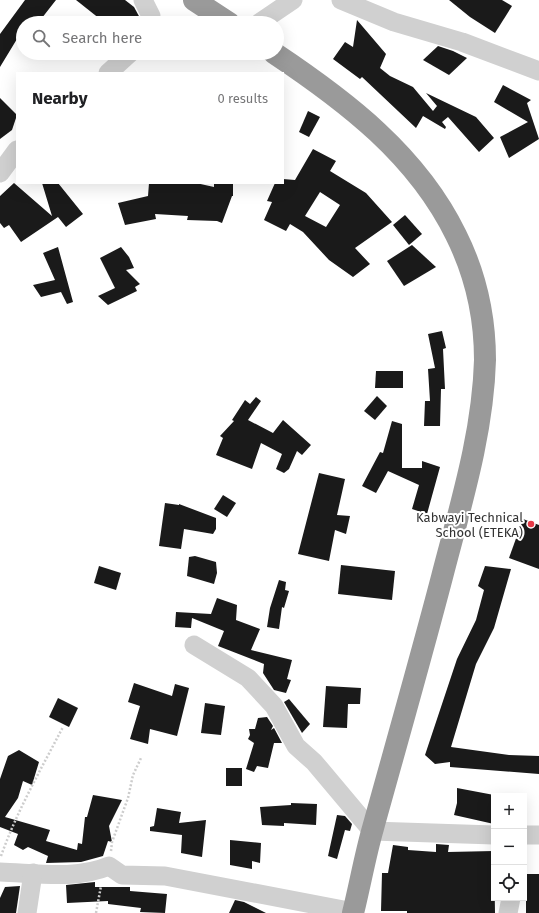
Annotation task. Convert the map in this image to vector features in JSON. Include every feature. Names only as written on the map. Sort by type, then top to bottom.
[{"type":"highway","points":[[194,0],[218,16]]},
{"type":"highway","points":[[284,60],[317,82],[379,132],[401,155],[423,183],[441,208],[457,236],[471,272],[479,301],[484,332],[485,361],[481,400],[463,496],[403,724],[372,831],[354,913]]},
{"type":"street","points":[[143,0],[151,16]]},
{"type":"street","points":[[269,16],[293,0]]},
{"type":"street","points":[[341,0],[394,22],[462,42],[539,71]]},
{"type":"street","points":[[109,72],[122,60]]},
{"type":"street","points":[[0,173],[16,151]]},
{"type":"street","points":[[194,644],[241,672],[248,678],[274,706],[296,746],[314,762],[372,831],[491,835]]},
{"type":"street","points":[[527,835],[539,835]]},
{"type":"street","points":[[0,872],[75,874],[96,872],[109,866],[122,875],[165,876],[354,913]]},
{"type":"street","points":[[27,913],[33,873]]},
{"type":"street","points":[[508,913],[510,901]]},
{"type":"path","points":[[0,858],[8,836],[32,785],[63,727]]},
{"type":"path","points":[[96,913],[102,883],[109,866],[112,842],[128,798],[133,775],[140,758]]},
{"type":"building","points":[[25,0],[56,0],[43,16],[16,16],[16,41],[0,67],[0,34]]},
{"type":"building","points":[[76,0],[125,0],[134,7],[139,16],[96,16]]},
{"type":"building","points":[[449,0],[502,0],[512,6],[495,33],[470,17]]},
{"type":"building","points":[[357,20],[386,54],[380,68],[390,76],[413,87],[433,111],[437,106],[426,93],[476,117],[494,138],[479,152],[448,117],[442,122],[446,127],[445,129],[423,116],[416,128],[362,77],[360,79],[333,59],[345,42],[353,47]]},
{"type":"building","points":[[438,46],[467,58],[449,75],[423,60]]},
{"type":"building","points":[[503,85],[531,100],[527,103],[539,139],[509,158],[500,137],[528,122],[494,102]]},
{"type":"building","points":[[0,98],[16,114],[16,118],[12,130],[0,139]]},
{"type":"building","points":[[308,111],[320,117],[309,137],[299,132]]},
{"type":"building","points":[[313,149],[336,161],[330,171],[366,193],[392,222],[355,248],[370,264],[353,277],[329,260],[303,232],[290,224],[286,231],[264,220],[272,202],[267,201],[275,184],[284,184],[284,179],[295,180]],"holes":[[[320,192],[340,205],[326,227],[305,216]]]},
{"type":"building","points":[[14,183],[52,216],[42,184],[59,184],[83,214],[66,227],[58,217],[21,242],[9,225],[4,228],[0,223],[0,196]]},
{"type":"building","points":[[149,184],[200,184],[214,187],[214,184],[233,184],[233,196],[222,223],[217,221],[187,220],[188,216],[155,214],[156,219],[125,225],[118,203],[148,196]]},
{"type":"building","points":[[405,215],[422,234],[409,245],[393,225]]},
{"type":"building","points":[[412,245],[436,267],[404,286],[387,261]]},
{"type":"building","points":[[58,247],[73,302],[67,304],[61,292],[41,297],[33,285],[55,280],[43,253]]},
{"type":"building","points":[[121,247],[129,257],[134,268],[126,270],[140,284],[135,287],[137,291],[108,305],[98,296],[115,288],[100,258]]},
{"type":"building","points":[[442,331],[446,348],[443,349],[445,389],[441,389],[440,426],[424,426],[425,401],[430,401],[428,369],[435,368],[428,334]]},
{"type":"building","points":[[376,371],[403,371],[403,388],[375,388]]},
{"type":"building","points":[[377,396],[387,406],[375,420],[364,411]]},
{"type":"building","points":[[256,397],[261,401],[248,420],[273,433],[283,420],[311,445],[302,455],[297,451],[289,469],[284,473],[276,469],[282,454],[261,443],[252,469],[216,455],[223,438],[220,436],[234,421],[232,420],[245,400],[250,404]]},
{"type":"building","points":[[392,421],[402,424],[402,468],[422,468],[422,461],[440,467],[427,514],[412,509],[419,485],[388,471],[376,493],[362,486],[380,452],[383,453]]},
{"type":"building","points":[[319,473],[345,479],[337,515],[350,516],[346,534],[335,530],[329,561],[298,554]]},
{"type":"building","points":[[223,495],[236,503],[227,517],[214,509]]},
{"type":"building","points":[[165,503],[179,504],[216,518],[216,529],[213,534],[184,529],[181,549],[159,546]]},
{"type":"building","points":[[523,519],[539,525],[539,569],[509,558]]},
{"type":"building","points":[[195,556],[216,562],[217,573],[214,584],[187,576],[189,557]]},
{"type":"building","points":[[341,565],[395,571],[392,600],[338,594]]},
{"type":"building","points":[[99,566],[121,573],[116,590],[94,583]]},
{"type":"building","points":[[485,566],[511,569],[494,628],[476,664],[451,747],[509,755],[539,756],[539,774],[450,767],[450,762],[435,764],[425,755],[457,659],[476,620],[484,590],[478,586]]},
{"type":"building","points":[[279,580],[286,582],[285,590],[289,591],[284,608],[282,607],[279,629],[267,627],[270,608]]},
{"type":"building","points":[[217,598],[237,605],[236,620],[260,629],[251,650],[292,660],[287,679],[291,680],[286,693],[274,690],[263,673],[264,664],[218,646],[224,631],[192,618],[191,628],[175,627],[176,612],[211,614]]},
{"type":"building","points":[[134,683],[172,696],[175,684],[189,688],[177,736],[150,729],[148,744],[130,739],[140,706],[128,702]]},
{"type":"building","points":[[326,686],[361,688],[360,704],[348,704],[347,728],[323,727]]},
{"type":"building","points":[[58,698],[78,708],[69,727],[49,717]]},
{"type":"building","points":[[289,699],[310,724],[302,733],[284,702]]},
{"type":"building","points":[[205,703],[225,706],[221,735],[201,733]]},
{"type":"building","points":[[267,717],[273,726],[271,730],[274,728],[282,743],[274,743],[268,768],[257,766],[254,772],[246,769],[254,743],[248,739],[250,735],[249,729],[255,729],[258,718]]},
{"type":"building","points":[[19,750],[39,762],[32,785],[23,781],[18,798],[5,817],[50,830],[46,841],[77,850],[78,843],[82,844],[85,817],[87,817],[93,795],[122,800],[109,826],[112,842],[108,841],[103,856],[81,862],[46,863],[48,856],[28,847],[23,850],[14,845],[18,834],[0,827],[0,779],[8,756]]},
{"type":"building","points":[[226,768],[242,768],[242,786],[226,786]]},
{"type":"building","points":[[457,788],[491,794],[491,823],[454,815],[457,803]]},
{"type":"building","points":[[291,803],[317,804],[316,825],[284,823],[284,826],[262,825],[260,807],[291,805]]},
{"type":"building","points":[[157,808],[181,812],[179,823],[206,820],[202,857],[181,853],[182,835],[150,831],[150,827],[154,826]]},
{"type":"building","points":[[337,815],[345,816],[352,824],[350,831],[345,830],[337,859],[328,856]]},
{"type":"building","points":[[230,840],[261,843],[260,863],[252,861],[252,869],[230,865]]},
{"type":"building","points":[[436,844],[449,845],[448,852],[491,851],[491,901],[495,901],[495,913],[407,913],[407,911],[381,911],[382,873],[388,873],[393,845],[408,847],[408,850],[436,852]]},
{"type":"building","points":[[527,874],[539,874],[539,913],[526,913]]},
{"type":"building","points":[[95,882],[95,887],[130,887],[130,891],[167,894],[165,913],[140,912],[141,908],[108,904],[108,901],[67,903],[66,885]]},
{"type":"building","points":[[20,886],[16,913],[0,913],[0,898],[5,887]]},
{"type":"building","points":[[235,900],[244,902],[266,913],[229,913]]},
{"type":"place","name":"Kabwayi Technical School (ETEKA)","points":[[531,524]]}]
